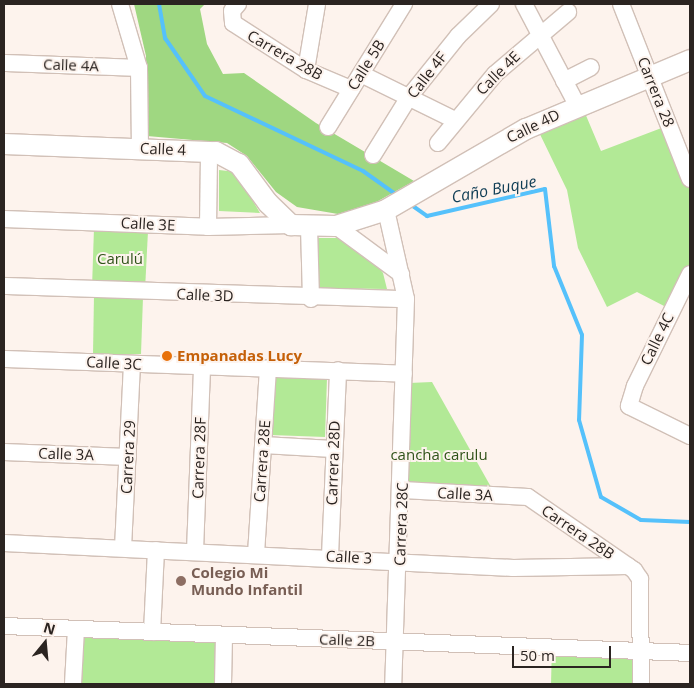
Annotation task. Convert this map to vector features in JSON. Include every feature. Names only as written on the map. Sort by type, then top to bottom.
[{"type":"street","points":[[120,4],[139,68],[140,148]]},
{"type":"street","points":[[306,70],[317,4]]},
{"type":"street","name":"Calle 5B","points":[[328,128],[404,4]]},
{"type":"street","name":"Calle 4F","points":[[373,155],[409,96],[458,36],[491,4]]},
{"type":"street","points":[[524,4],[577,105]]},
{"type":"street","name":"Carrera 28","points":[[621,4],[690,179]]},
{"type":"street","name":"Carrera 28B","points":[[235,8],[233,24],[306,70],[351,89]]},
{"type":"street","name":"Calle 4E","points":[[438,143],[494,74],[540,33],[568,12]]},
{"type":"street","name":"Calle 4D","points":[[389,208],[496,144],[577,105],[690,60]]},
{"type":"street","name":"Calle 4A","points":[[4,63],[139,68]]},
{"type":"street","points":[[564,81],[591,67]]},
{"type":"street","points":[[361,74],[455,120]]},
{"type":"street","name":"Calle 4","points":[[4,144],[208,151],[240,164],[268,203],[300,226]]},
{"type":"street","points":[[208,151],[208,227]]},
{"type":"street","points":[[311,299],[300,226],[336,226],[389,208]]},
{"type":"street","name":"Carrera 28C","points":[[389,208],[406,298],[403,490],[393,684]]},
{"type":"street","name":"Calle 3E","points":[[4,219],[208,227],[300,226]]},
{"type":"street","points":[[336,226],[401,274]]},
{"type":"street","name":"Calle 4C","points":[[690,274],[634,386],[630,406],[690,436]]},
{"type":"street","name":"Calle 3D","points":[[4,286],[311,299],[406,298]]},
{"type":"street","name":"Calle 3C","points":[[4,359],[132,365],[338,370],[404,374]]},
{"type":"street","name":"Carrera 29","points":[[123,548],[132,365]]},
{"type":"street","name":"Carrera 28F","points":[[195,551],[202,366]]},
{"type":"street","name":"Carrera 28E","points":[[256,554],[268,368]]},
{"type":"street","name":"Carrera 28D","points":[[330,556],[333,448],[338,370]]},
{"type":"street","points":[[263,445],[333,448]]},
{"type":"street","name":"Calle 3A","points":[[4,452],[128,457]]},
{"type":"street","name":"Calle 3A","points":[[403,490],[528,497]]},
{"type":"street","name":"Carrera 28B","points":[[528,497],[631,568]]},
{"type":"street","name":"Calle 3","points":[[4,544],[330,556],[513,568],[631,568]]},
{"type":"street","points":[[152,632],[156,550]]},
{"type":"street","points":[[631,568],[640,580],[641,684]]},
{"type":"street","name":"Calle 2B","points":[[4,626],[690,653]]},
{"type":"street","points":[[73,684],[76,629]]},
{"type":"street","points":[[223,684],[224,635]]},
{"type":"green space","points":[[134,4],[205,4],[200,9],[207,44],[223,74],[244,73],[316,123],[414,181],[362,210],[338,214],[297,207],[276,192],[247,156],[227,143],[147,136],[146,56]]},
{"type":"green space","points":[[582,106],[601,151],[672,124],[690,172],[690,265],[666,307],[637,292],[607,307],[578,248],[567,190],[535,124]]},
{"type":"green space","points":[[219,170],[236,172],[260,213],[219,211]]},
{"type":"green space","name":"Carulú","points":[[94,228],[148,231],[145,290],[92,288]]},
{"type":"green space","points":[[314,238],[343,238],[369,255],[383,273],[387,289],[315,288]]},
{"type":"green space","name":"Carulú","points":[[94,295],[143,297],[141,354],[93,354]]},
{"type":"green space","points":[[274,376],[327,378],[325,437],[271,435]]},
{"type":"green space","name":"cancha carulu","points":[[432,382],[491,487],[409,484],[409,383]]},
{"type":"green space","points":[[76,627],[216,633],[216,684],[75,684]]},
{"type":"green space","points":[[552,644],[635,647],[633,684],[551,684]]},
{"type":"waterway","name":"Caño Buque","points":[[159,4],[165,38],[205,96],[363,171],[398,196]]},
{"type":"waterway","name":"Caño Buque","points":[[410,204],[427,216],[545,189],[554,266],[582,335],[579,420],[601,497],[641,520],[690,522]]},
{"type":"place","name":"Empanadas Lucy","points":[[167,356]]},
{"type":"place","name":"Colegio Mi Mundo Infantil","points":[[181,581]]}]
